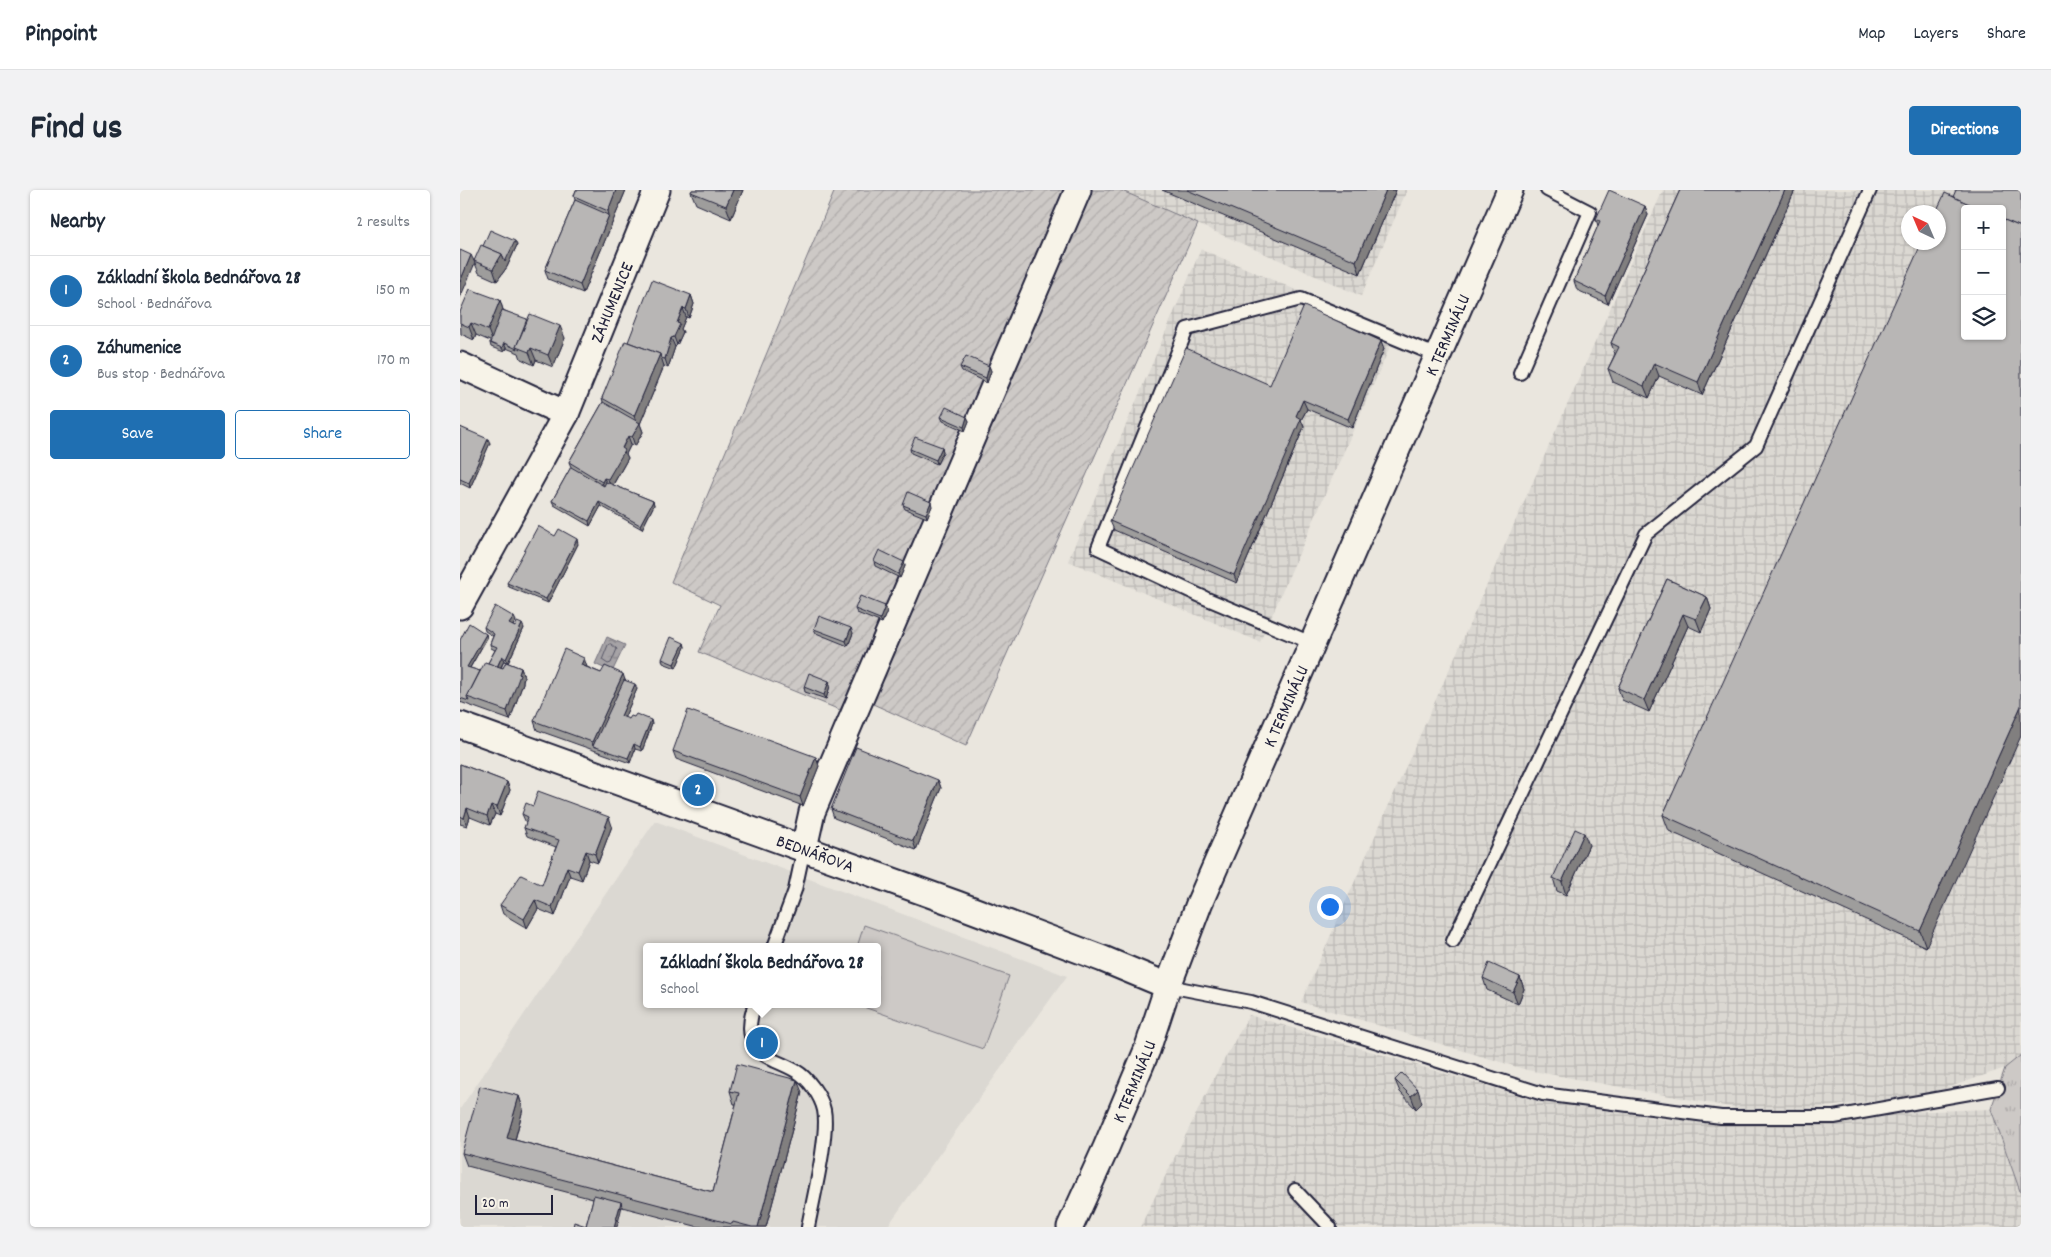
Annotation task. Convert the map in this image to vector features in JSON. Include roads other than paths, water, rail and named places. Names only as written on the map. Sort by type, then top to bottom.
[{"type":"street","name":"ZÁHUMENICE","points":[[460,606],[566,414],[657,190]]},
{"type":"street","points":[[804,848],[812,812],[1078,190]]},
{"type":"street","name":"K TERMINÁLU","points":[[1070,1227],[1148,1050],[1168,986],[1200,904],[1510,190]]},
{"type":"street","points":[[460,365],[566,414]]},
{"type":"street","name":"BEDNÁŘOVA","points":[[460,725],[1055,940],[1168,986]]},
{"type":"lane","points":[[1520,373],[1590,212],[1547,190]]},
{"type":"lane","points":[[1453,941],[1646,534],[1756,446],[1870,190]]},
{"type":"lane","points":[[1314,644],[1205,598],[1098,548],[1187,329],[1301,299],[1438,356]]},
{"type":"lane","points":[[775,943],[794,890],[804,848]]},
{"type":"lane","points":[[1168,986],[1251,1002],[1543,1094],[1721,1117],[1834,1117],[1998,1088]]},
{"type":"lane","points":[[753,1008],[749,1031],[754,1045],[773,1060],[797,1071],[818,1094],[824,1110],[824,1131],[808,1227]]},
{"type":"lane","points":[[1295,1190],[1330,1227]]},
{"type":"water","points":[[607,637],[625,645],[612,672],[595,664]]},
{"type":"place","name":"Záhumenice","points":[[698,790]]},
{"type":"place","name":"Základní škola Bednářova 28","points":[[762,1043]]}]
